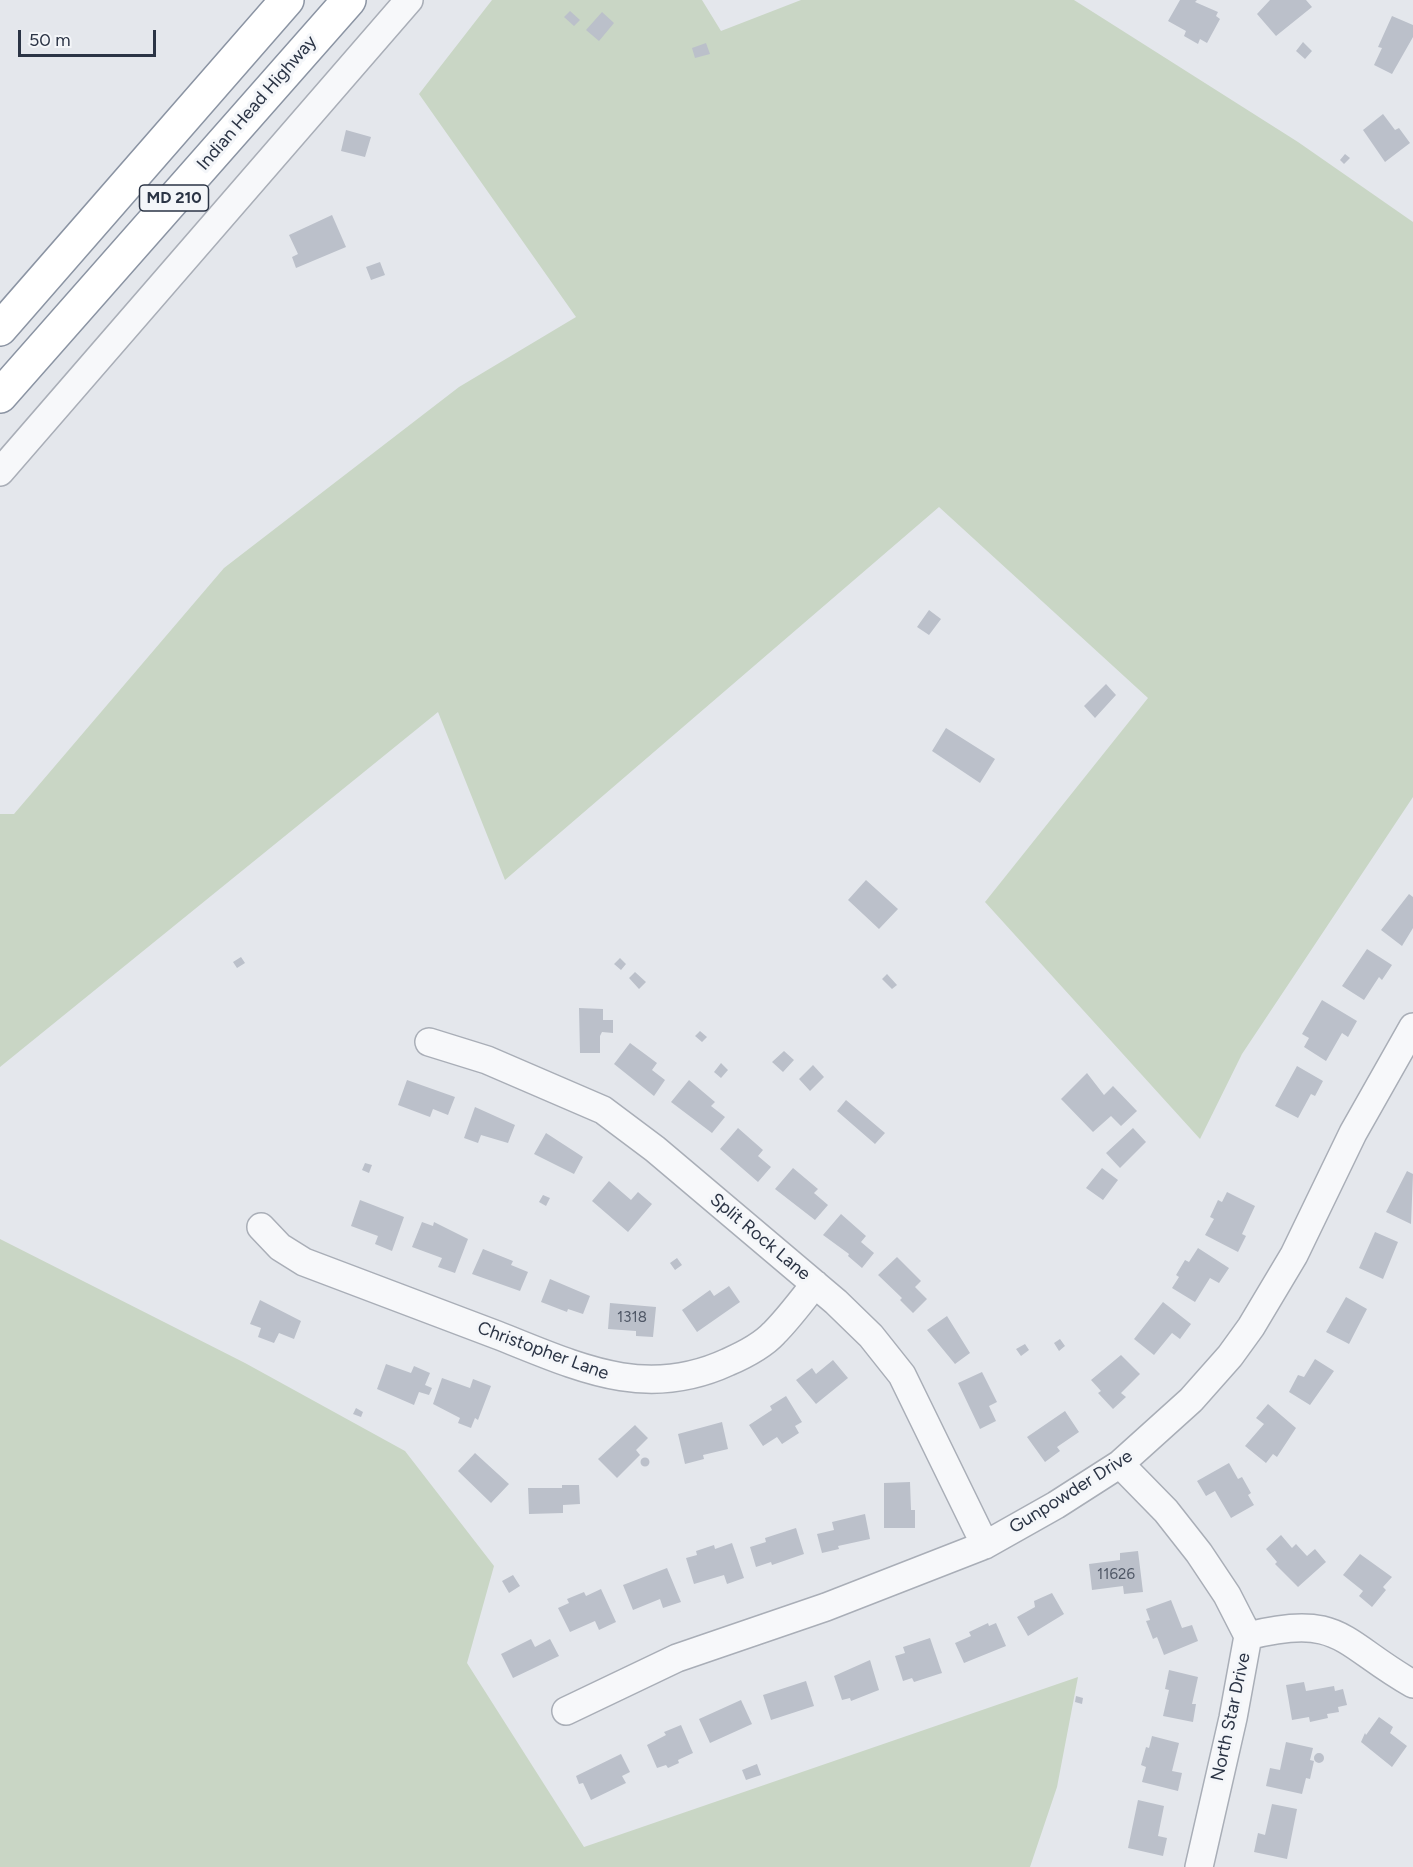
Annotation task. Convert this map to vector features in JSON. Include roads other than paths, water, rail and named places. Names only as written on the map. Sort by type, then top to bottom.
[{"type":"highway","name":"MD 210","points":[[0,329],[287,0]]},
{"type":"highway","name":"Indian Head Highway","points":[[0,396],[348,0]]},
{"type":"street","points":[[0,472],[409,0]]},
{"type":"street","name":"Gunpowder Drive","points":[[566,1711],[677,1658],[826,1606],[985,1545],[1056,1505],[1120,1464],[1191,1400],[1251,1328],[1289,1265],[1353,1133],[1413,1027]]},
{"type":"street","name":"Split Rock Lane","points":[[429,1042],[487,1060],[603,1110],[655,1149],[815,1284],[871,1336],[902,1375],[985,1545]]},
{"type":"street","name":"Christopher Lane","points":[[261,1227],[280,1247],[304,1262],[564,1361],[620,1378],[650,1381],[681,1377],[713,1369],[745,1355],[773,1334],[815,1284]]},
{"type":"street","name":"North Star Drive","points":[[1120,1464],[1166,1511],[1199,1553],[1227,1595],[1248,1636],[1233,1718],[1199,1867]]},
{"type":"street","points":[[1248,1636],[1295,1627],[1319,1628],[1339,1635],[1358,1646],[1413,1684]]}]
